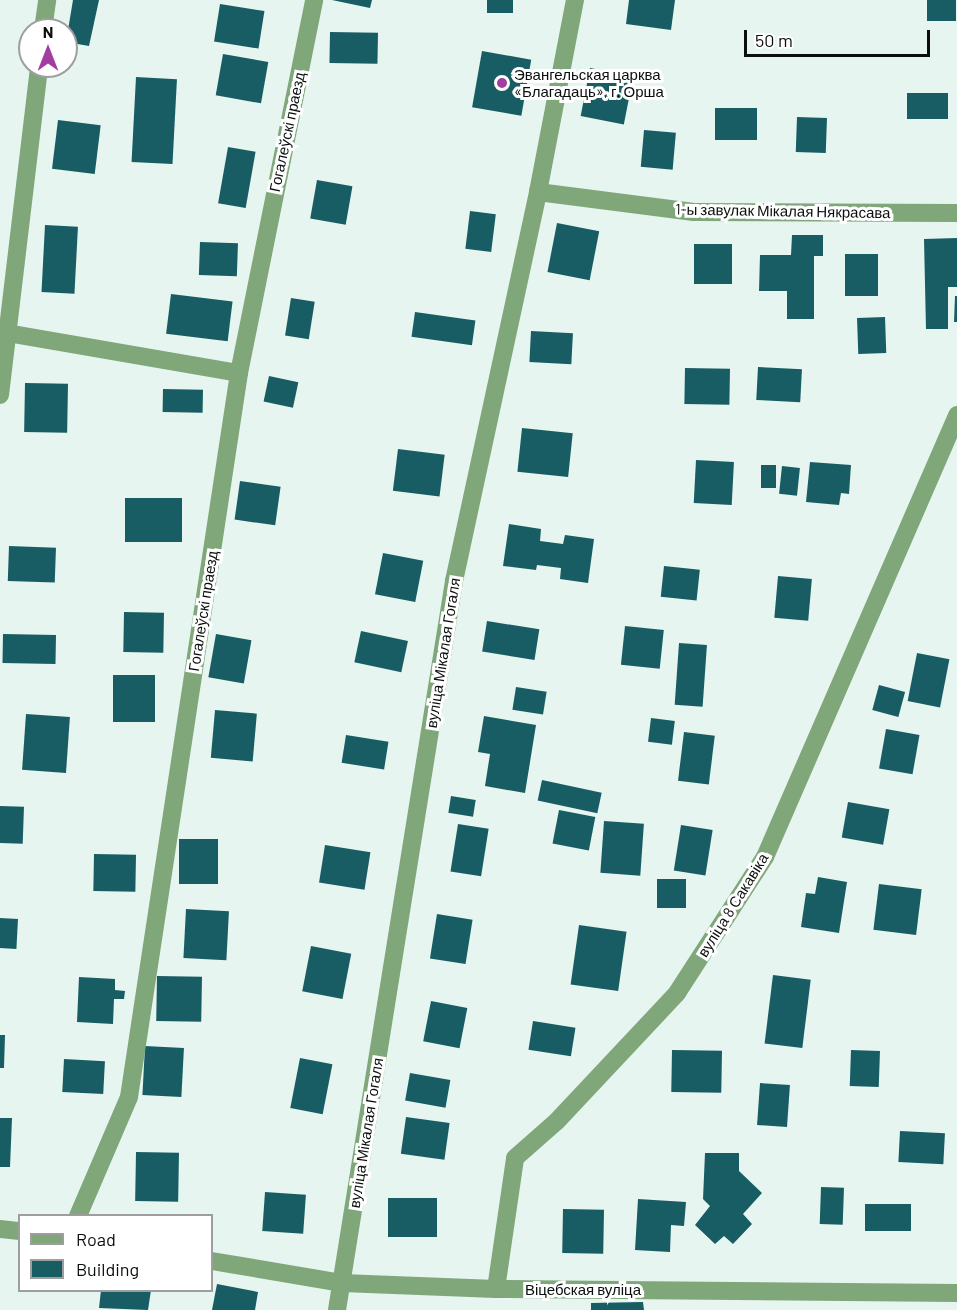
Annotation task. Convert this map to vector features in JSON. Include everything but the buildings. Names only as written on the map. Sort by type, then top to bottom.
[{"type":"street","points":[[45,18],[47,0]]},
{"type":"street","name":"Гогалеўскі праезд","points":[[78,1214],[129,1097],[239,373],[314,0]]},
{"type":"street","name":"вуліца Мікалая Гогаля","points":[[337,1310],[454,580],[538,192],[574,0]]},
{"type":"street","points":[[0,395],[38,78]]},
{"type":"street","name":"1-ы завулак Мікалая Някрасава","points":[[538,192],[694,212],[957,213]]},
{"type":"street","points":[[7,333],[239,373]]},
{"type":"street","name":"вуліца 8 Сакавіка","points":[[496,1289],[515,1158],[556,1121],[676,993],[765,857],[957,415]]},
{"type":"street","points":[[0,1229],[18,1231]]},
{"type":"street","name":"Віцебская вуліца","points":[[213,1261],[342,1282],[496,1289],[957,1293]]},
{"type":"place","name":"Эвангельская царква «Благадаць», г. Орша","points":[[502,83]]}]
